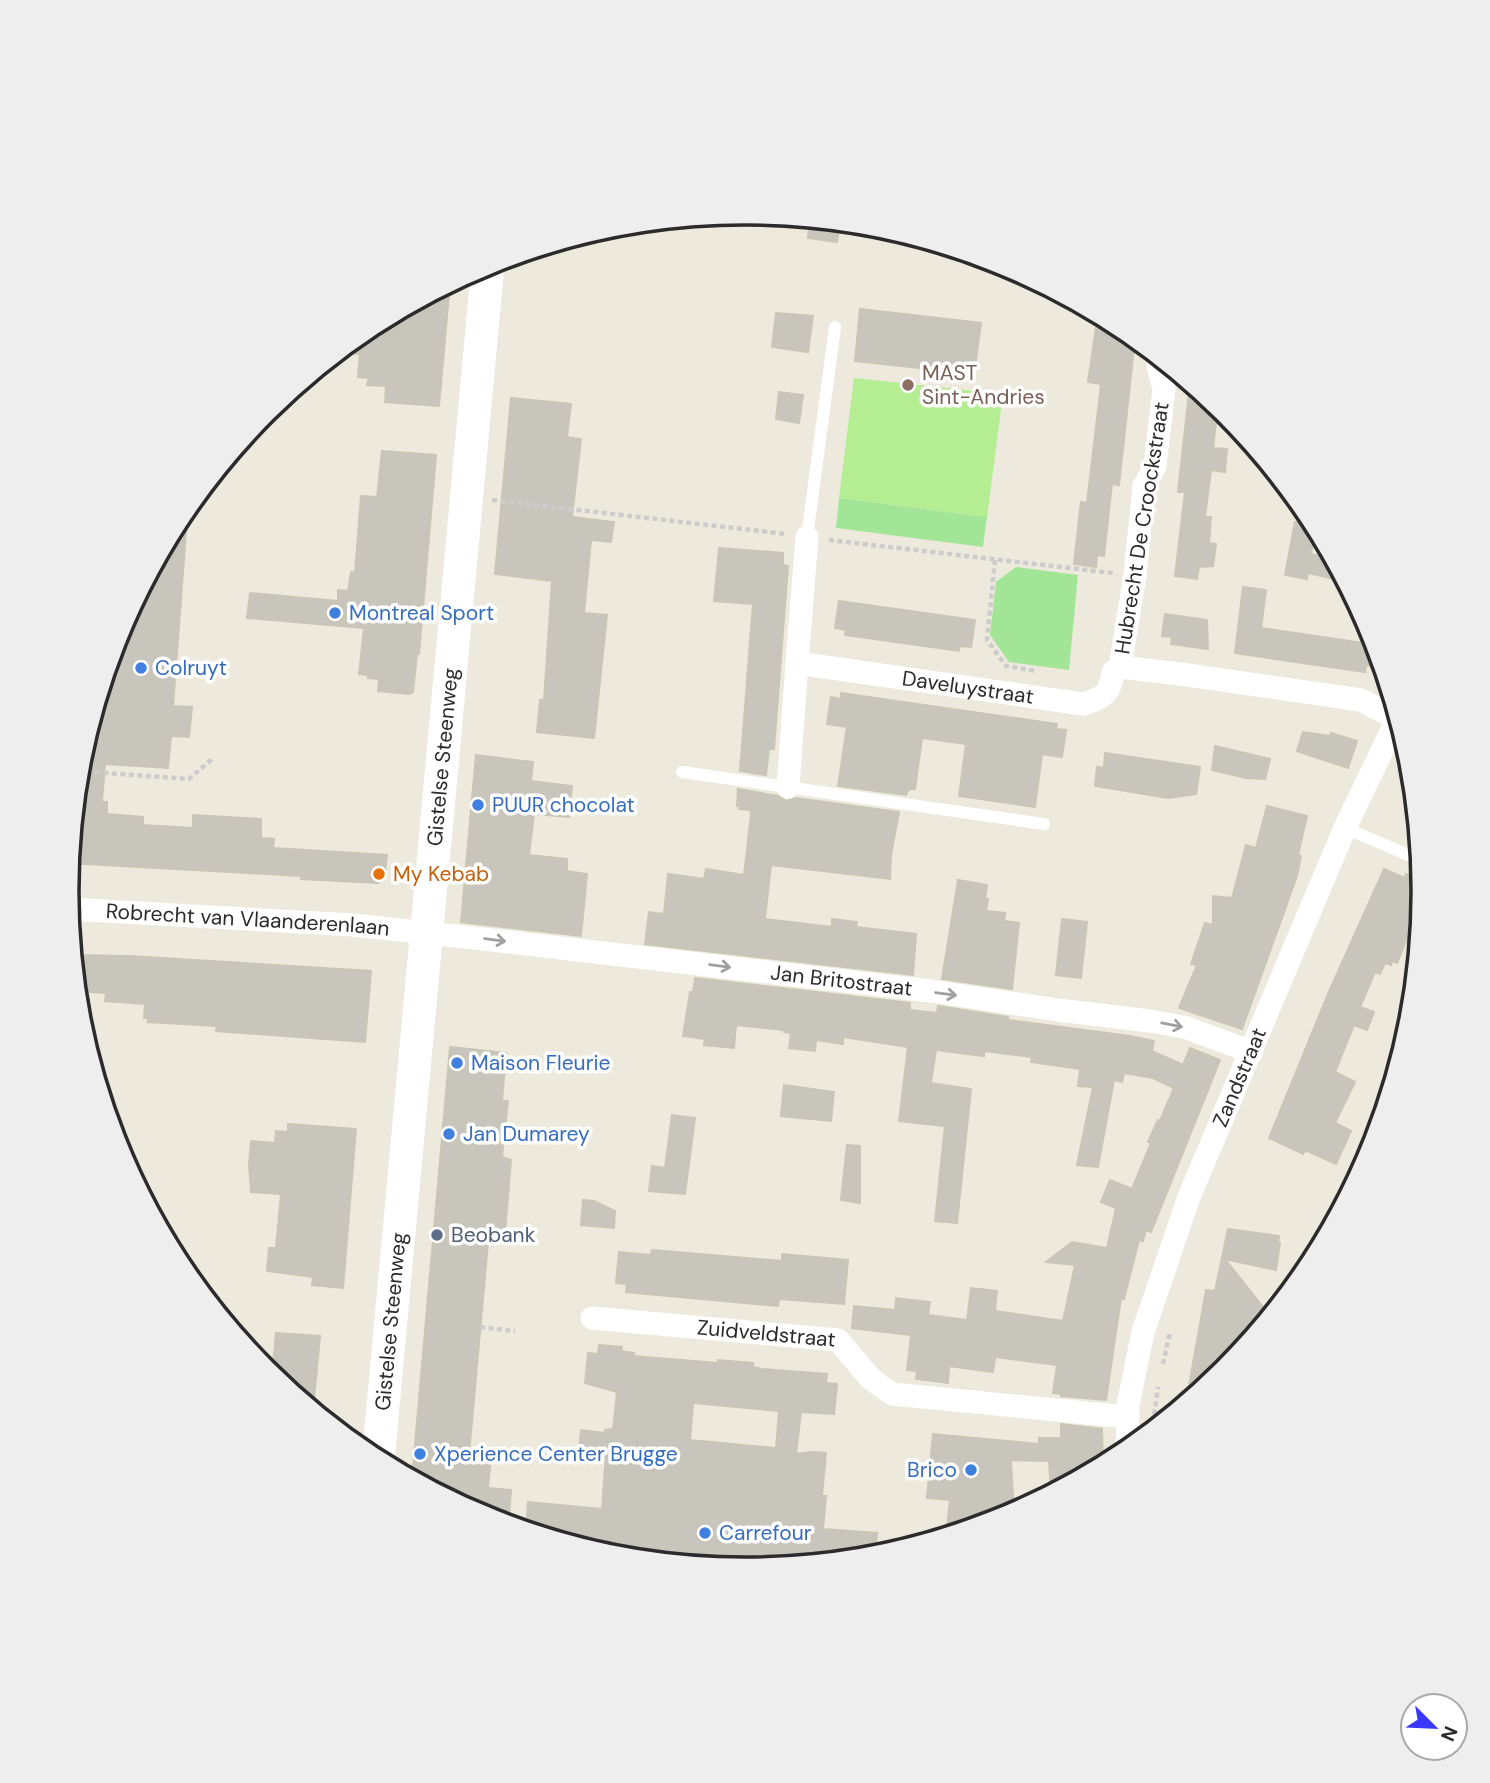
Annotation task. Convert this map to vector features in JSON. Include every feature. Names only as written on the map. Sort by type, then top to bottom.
[{"type":"main road","name":"Gistelse Steenweg","points":[[379,1448],[487,277]]},
{"type":"street","name":"Hubrecht De Croockstraat","points":[[1159,370],[1164,389],[1155,466],[1144,485],[1135,575],[1120,667],[1361,700],[1387,713]]},
{"type":"street","points":[[788,787],[807,537]]},
{"type":"street","name":"Daveluystraat","points":[[797,663],[1083,704],[1104,696],[1112,684],[1113,672],[1120,667]]},
{"type":"street","name":"Zandstraat","points":[[1127,1436],[1128,1405],[1143,1332],[1189,1197],[1345,828],[1391,730]]},
{"type":"street","name":"Robrecht van Vlaanderenlaan","points":[[79,910],[354,925],[427,933]]},
{"type":"street","name":"Jan Britostraat","points":[[427,933],[886,986],[1150,1021],[1184,1027],[1252,1052]]},
{"type":"street","name":"Zuidveldstraat","points":[[592,1318],[838,1340],[871,1379],[892,1394],[1128,1417]]},
{"type":"lane","points":[[807,537],[835,327]]},
{"type":"lane","points":[[682,772],[1044,824]]},
{"type":"lane","points":[[1345,828],[1410,856]]},
{"type":"path","points":[[995,560],[987,640],[1006,666],[1046,673]]},
{"type":"path","points":[[90,772],[189,779],[213,758]]},
{"type":"path","points":[[480,1328],[515,1331]]},
{"type":"green space","points":[[854,378],[1003,394],[987,517],[839,498]]},
{"type":"green space","points":[[839,498],[987,517],[983,547],[836,528]]},
{"type":"green space","points":[[1016,567],[1078,575],[1069,670],[1009,662],[990,635],[996,582]]},
{"type":"building","points":[[809,229],[838,232],[837,242],[808,238]]},
{"type":"building","points":[[449,295],[439,406],[385,402],[386,386],[367,385],[369,378],[358,377],[360,354],[353,353]]},
{"type":"building","points":[[860,309],[981,323],[974,374],[855,361]]},
{"type":"building","points":[[776,313],[813,316],[808,352],[772,347]]},
{"type":"building","points":[[1096,326],[1134,351],[1119,485],[1112,484],[1104,556],[1097,555],[1096,567],[1074,564],[1081,502],[1087,503],[1101,384],[1088,382]]},
{"type":"building","points":[[779,392],[803,395],[799,423],[776,419]]},
{"type":"building","points":[[1189,395],[1216,420],[1213,448],[1227,449],[1225,472],[1211,470],[1205,517],[1211,517],[1209,543],[1216,544],[1213,566],[1199,567],[1197,579],[1175,576],[1185,492],[1178,492]]},
{"type":"building","points":[[511,398],[571,404],[567,437],[581,439],[572,517],[614,522],[611,542],[591,540],[584,613],[607,615],[594,738],[537,732],[540,700],[544,700],[552,581],[495,574]]},
{"type":"building","points":[[382,451],[436,455],[419,654],[413,692],[410,694],[378,691],[379,679],[359,674],[364,628],[247,618],[250,593],[338,601],[338,590],[348,591],[351,572],[355,573],[361,496],[377,497]]},
{"type":"building","points":[[1295,522],[1300,523],[1313,543],[1311,554],[1321,556],[1333,579],[1308,573],[1307,579],[1285,575]]},
{"type":"building","points":[[186,529],[173,706],[192,707],[189,737],[171,736],[168,768],[105,764],[102,802],[107,802],[107,814],[143,817],[143,825],[193,828],[193,815],[261,819],[261,838],[274,839],[273,848],[387,855],[385,874],[378,883],[301,879],[301,876],[80,864],[84,805],[101,719],[114,677],[147,597]]},
{"type":"building","points":[[719,548],[783,553],[783,565],[788,566],[774,749],[769,749],[766,775],[740,771],[753,604],[714,601]]},
{"type":"building","points":[[1243,587],[1266,590],[1261,628],[1363,643],[1372,666],[1366,665],[1365,672],[1235,653]]},
{"type":"building","points":[[839,601],[975,620],[971,647],[960,646],[959,651],[845,635],[846,630],[835,628]]},
{"type":"building","points":[[1165,614],[1207,620],[1208,649],[1171,644],[1172,637],[1162,636]]},
{"type":"building","points":[[841,693],[1057,724],[1056,729],[1066,730],[1062,757],[1042,754],[1035,807],[959,796],[966,744],[922,738],[915,789],[909,789],[906,795],[838,786],[847,727],[827,724],[831,697],[841,699]]},
{"type":"building","points":[[1303,732],[1330,736],[1331,733],[1357,741],[1348,768],[1297,751]]},
{"type":"building","points":[[1215,746],[1270,759],[1265,779],[1246,778],[1212,770]]},
{"type":"building","points":[[1105,753],[1200,767],[1196,794],[1168,798],[1095,786],[1097,767],[1104,768]]},
{"type":"building","points":[[476,755],[533,762],[531,781],[572,786],[569,817],[534,814],[529,855],[567,859],[567,871],[587,874],[581,936],[461,922]]},
{"type":"building","points":[[738,789],[778,796],[786,801],[796,798],[899,812],[891,855],[890,879],[771,865],[765,919],[832,927],[832,919],[857,922],[856,927],[916,934],[913,975],[645,944],[649,912],[664,914],[668,874],[704,879],[706,869],[744,875],[751,814],[750,810],[739,809],[737,806]]},
{"type":"building","points":[[1267,806],[1307,816],[1298,855],[1301,856],[1297,876],[1242,1029],[1179,1008],[1197,965],[1191,964],[1205,923],[1213,925],[1213,896],[1232,898],[1246,845],[1256,848]]},
{"type":"building","points":[[1384,869],[1405,878],[1406,874],[1411,876],[1410,931],[1397,963],[1385,963],[1380,974],[1375,972],[1360,1007],[1374,1012],[1367,1030],[1354,1025],[1335,1072],[1355,1082],[1335,1123],[1351,1131],[1336,1164],[1305,1150],[1303,1154],[1269,1138],[1328,994]]},
{"type":"building","points":[[958,880],[987,885],[986,911],[1005,913],[1004,921],[1019,923],[1012,989],[942,979]]},
{"type":"building","points":[[1062,919],[1087,922],[1081,978],[1056,975]]},
{"type":"building","points":[[82,955],[371,971],[365,1042],[216,1031],[217,1026],[148,1022],[148,1018],[144,1018],[145,1004],[105,1001],[106,993],[87,992]]},
{"type":"building","points":[[695,978],[910,1003],[910,1010],[937,1013],[938,1006],[1008,1017],[1008,1020],[1130,1036],[1154,1041],[1152,1051],[1183,1065],[1190,1048],[1220,1060],[1151,1232],[1146,1230],[1143,1241],[1139,1240],[1124,1299],[1121,1298],[1106,1400],[1053,1393],[1057,1365],[995,1357],[993,1372],[949,1366],[948,1383],[916,1379],[917,1371],[907,1370],[911,1335],[852,1328],[854,1306],[895,1310],[896,1298],[930,1302],[928,1315],[967,1320],[971,1288],[997,1291],[995,1311],[1063,1321],[1075,1265],[1046,1262],[1072,1242],[1107,1248],[1116,1208],[1101,1202],[1110,1180],[1132,1189],[1151,1143],[1148,1142],[1174,1088],[1153,1078],[1124,1073],[1122,1082],[1114,1080],[1098,1167],[1077,1165],[1093,1087],[1078,1086],[1080,1069],[1031,1062],[1032,1057],[984,1051],[984,1056],[936,1050],[931,1083],[971,1089],[957,1223],[935,1221],[945,1126],[899,1121],[908,1047],[843,1037],[843,1044],[816,1040],[815,1051],[789,1048],[791,1033],[736,1025],[734,1048],[704,1045],[705,1039],[683,1036]]},
{"type":"building","points":[[450,1047],[506,1053],[502,1101],[508,1101],[502,1157],[511,1160],[505,1232],[489,1231],[469,1455],[491,1457],[488,1488],[511,1490],[509,1514],[450,1489],[413,1469]]},
{"type":"building","points":[[784,1085],[834,1092],[831,1121],[781,1116]]},
{"type":"building","points":[[672,1115],[695,1118],[685,1194],[649,1191],[652,1166],[665,1168]]},
{"type":"building","points":[[288,1124],[356,1129],[343,1288],[312,1285],[313,1277],[267,1271],[269,1248],[276,1248],[281,1194],[251,1192],[251,1141],[275,1143],[276,1131],[288,1132]]},
{"type":"building","points":[[847,1145],[860,1146],[860,1203],[841,1200]]},
{"type":"building","points":[[583,1200],[594,1201],[615,1211],[614,1228],[581,1225]]},
{"type":"building","points":[[1228,1229],[1279,1236],[1276,1270],[1225,1259],[1264,1309],[1216,1363],[1189,1388],[1206,1290],[1215,1291]]},
{"type":"building","points":[[652,1250],[782,1261],[782,1254],[848,1260],[844,1304],[779,1299],[778,1306],[626,1292],[627,1284],[616,1283],[619,1252],[651,1255]]},
{"type":"building","points":[[276,1333],[320,1336],[314,1399],[306,1392],[273,1362]]},
{"type":"building","points":[[599,1345],[622,1347],[621,1351],[634,1353],[633,1356],[753,1363],[753,1367],[762,1369],[827,1374],[826,1383],[837,1384],[834,1414],[801,1412],[796,1454],[826,1453],[822,1496],[826,1496],[823,1529],[877,1533],[876,1545],[789,1556],[701,1556],[615,1545],[527,1520],[528,1502],[602,1509],[606,1453],[579,1451],[581,1430],[605,1433],[605,1430],[613,1429],[617,1392],[585,1383],[588,1353],[598,1354]],"holes":[[[693,1403],[779,1411],[776,1448],[690,1440]]]},
{"type":"building","name":"Brico","points":[[1061,1424],[1102,1429],[1103,1453],[1050,1483],[1049,1461],[1011,1460],[1013,1499],[1017,1499],[947,1526],[950,1500],[927,1498],[933,1434],[1039,1444],[1039,1438],[1061,1438]]},
{"type":"place","name":"MAST Sint-Andries","points":[[908,385]]},
{"type":"place","name":"Montreal Sport","points":[[335,613]]},
{"type":"place","name":"Colruyt","points":[[141,668]]},
{"type":"place","name":"PUUR chocolat","points":[[478,805]]},
{"type":"place","name":"My Kebab","points":[[379,874]]},
{"type":"place","name":"Maison Fleurie","points":[[457,1063]]},
{"type":"place","name":"Jan Dumarey","points":[[449,1134]]},
{"type":"place","name":"Beobank","points":[[437,1235]]},
{"type":"place","name":"Xperience Center Brugge","points":[[420,1454]]},
{"type":"place","name":"Brico","points":[[971,1470]]},
{"type":"place","name":"Carrefour","points":[[705,1533]]}]
